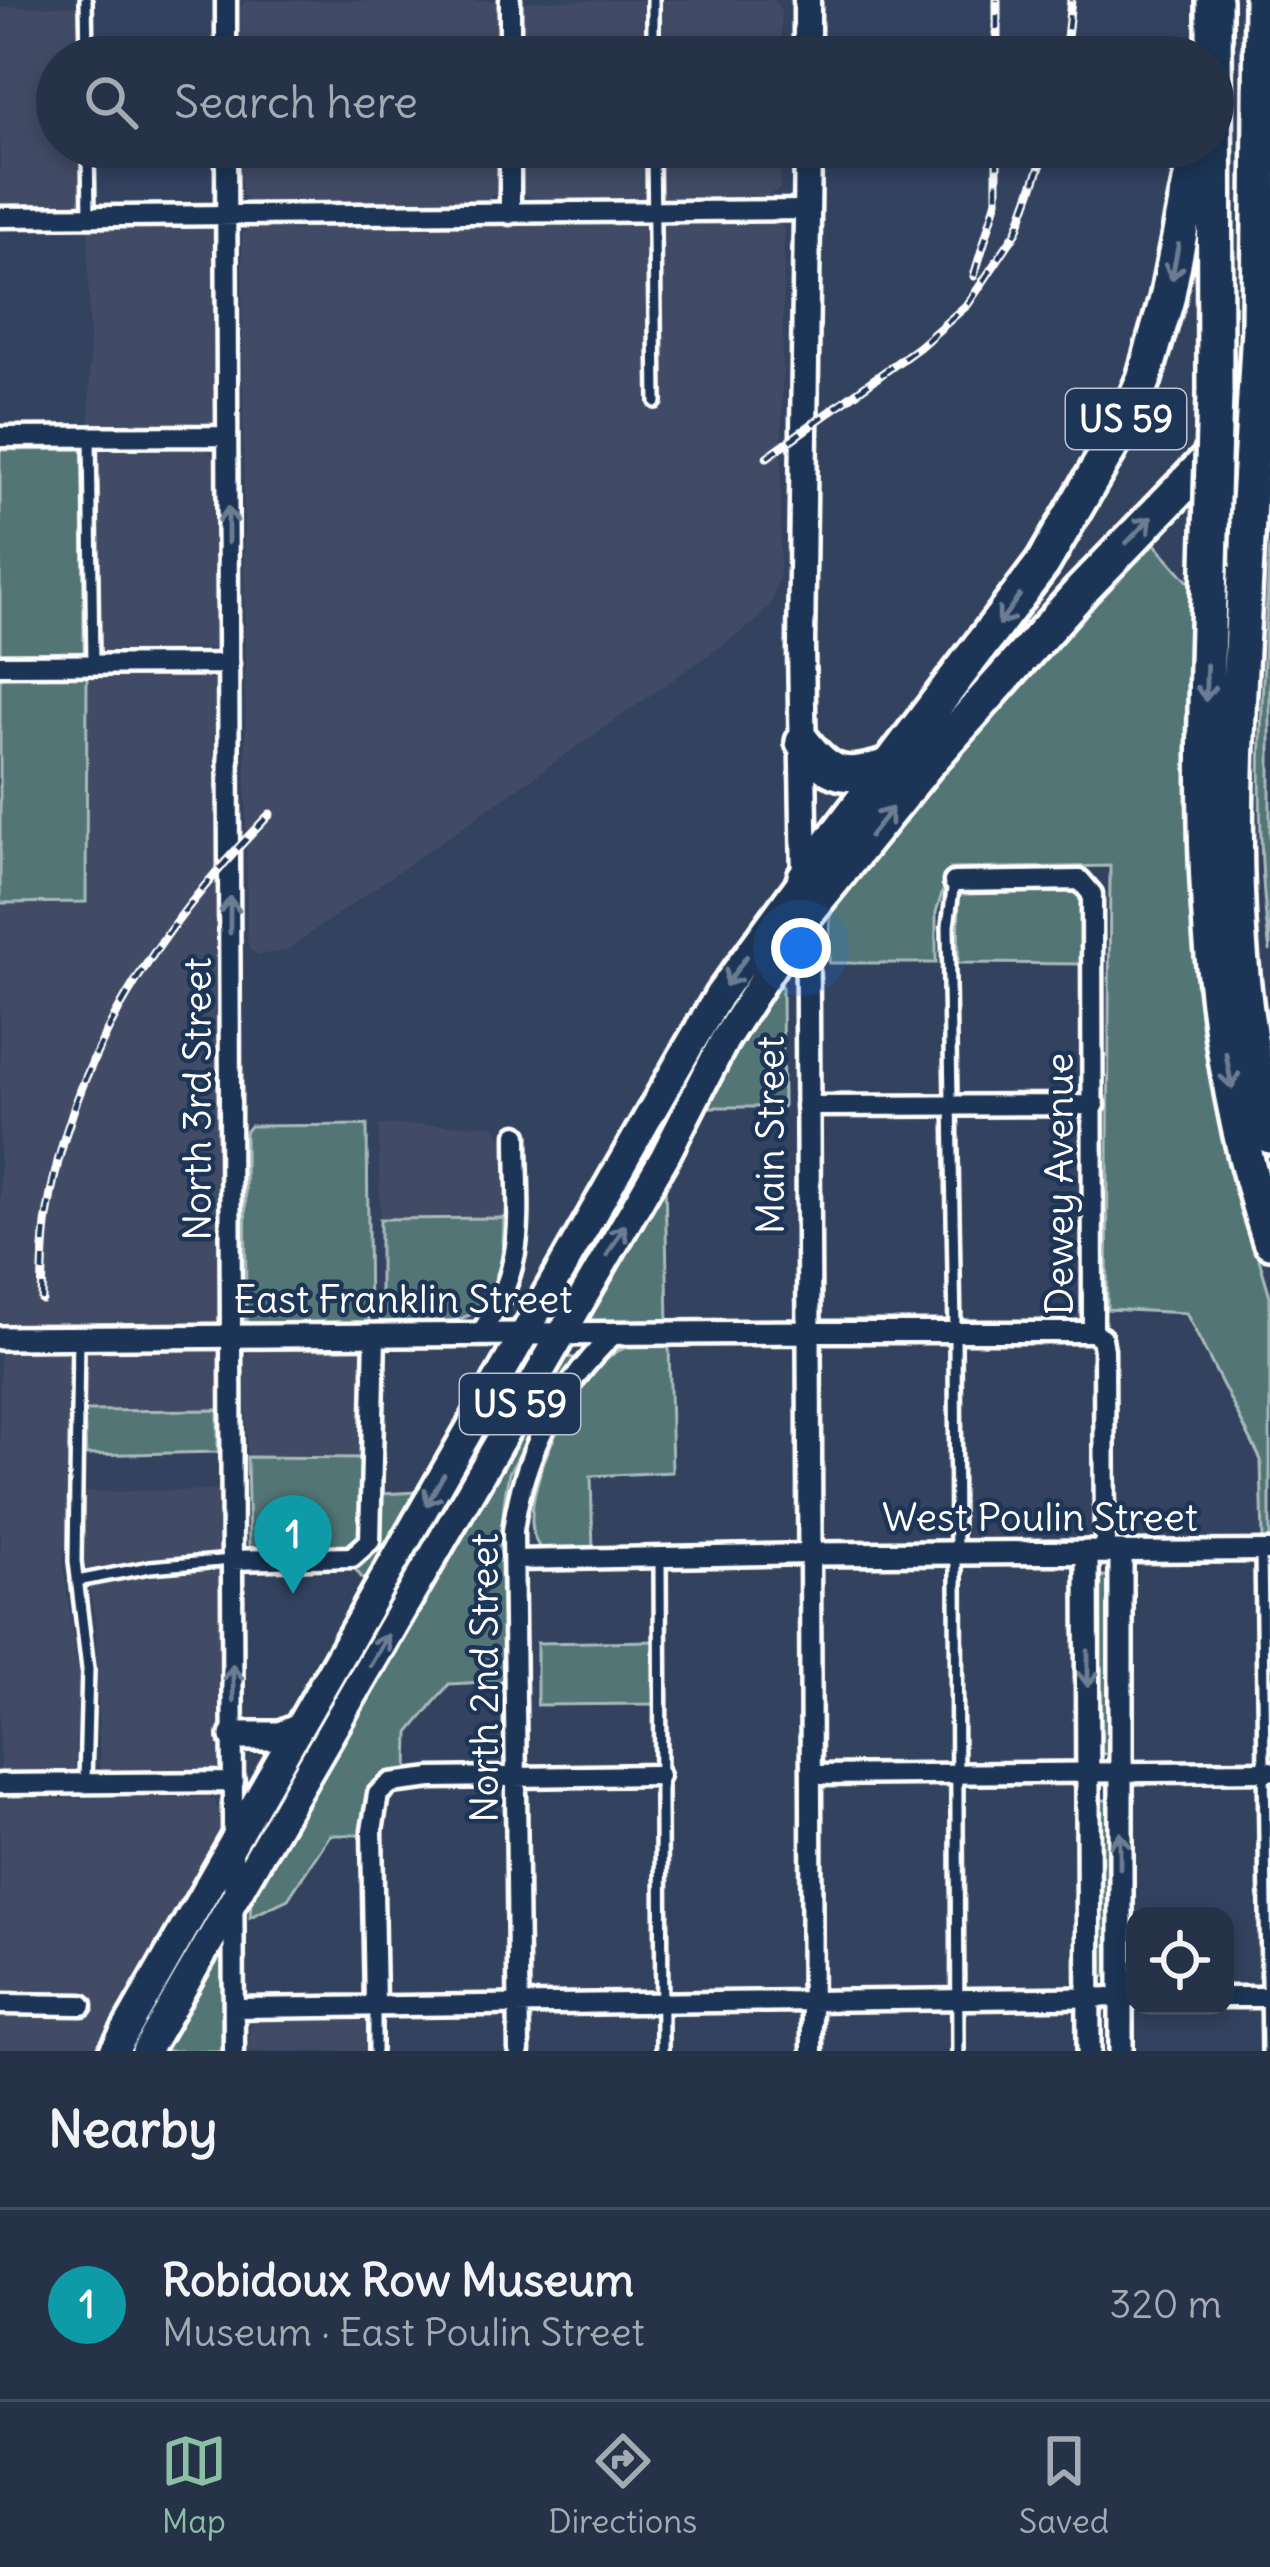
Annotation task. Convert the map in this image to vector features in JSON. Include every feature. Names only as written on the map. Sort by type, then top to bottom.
[{"type":"highway","points":[[1262,0],[1259,328],[1236,767],[1244,1000],[1270,1136]]},
{"type":"highway","points":[[1211,36],[1215,6]]},
{"type":"highway","name":"US 59","points":[[805,877],[1043,563],[1125,422],[1144,379],[1167,299],[1193,168]]},
{"type":"highway","points":[[1215,168],[1215,394],[1203,771],[1205,894],[1217,1005],[1238,1124],[1270,1241]]},
{"type":"highway","name":"US 59","points":[[807,912],[926,765],[1081,591],[1270,395]]},
{"type":"highway","points":[[803,742],[823,767],[839,773],[863,774],[888,766]]},
{"type":"main road","points":[[807,0],[807,36]]},
{"type":"main road","name":"Main Street","points":[[807,912],[803,742],[808,168]]},
{"type":"main road","name":"US 59","points":[[114,2051],[719,995],[805,877]]},
{"type":"main road","name":"US 59","points":[[146,2051],[665,1156],[724,1041],[807,912]]},
{"type":"main road","points":[[234,1736],[280,1736],[299,1728]]},
{"type":"street","points":[[226,0],[226,36]]},
{"type":"street","points":[[510,0],[510,36]]},
{"type":"street","name":"North 3rd Street","points":[[226,168],[234,2051]]},
{"type":"street","points":[[510,168],[510,214]]},
{"type":"street","points":[[0,218],[808,210]]},
{"type":"street","points":[[0,437],[227,436]]},
{"type":"street","points":[[0,665],[229,664]]},
{"type":"street","name":"Dewey Avenue","points":[[954,882],[1080,880],[1092,894],[1093,1332],[1102,1338],[1104,1350],[1104,1552],[1126,1947]]},
{"type":"street","name":"Main Street","points":[[807,912],[812,2051]]},
{"type":"street","points":[[806,1106],[1095,1105]]},
{"type":"street","points":[[480,1334],[509,1286],[517,1259],[517,1135]]},
{"type":"street","points":[[807,1331],[1093,1332]]},
{"type":"street","name":"East Franklin Street","points":[[0,1338],[807,1331]]},
{"type":"street","name":"North 2nd Street","points":[[520,2051],[513,1531],[526,1464],[565,1392],[614,1334]]},
{"type":"street","points":[[232,1560],[352,1557],[364,1550],[374,1528],[375,1335]]},
{"type":"street","name":"West Poulin Street","points":[[810,1554],[1265,1551]]},
{"type":"street","name":"Dewey Avenue","points":[[1089,2051],[1088,1772],[1104,1552]]},
{"type":"street","points":[[516,1560],[810,1554]]},
{"type":"street","points":[[813,1775],[1267,1771]]},
{"type":"street","points":[[375,2005],[372,1831],[378,1794],[391,1783],[659,1775]]},
{"type":"street","points":[[0,1784],[234,1782]]},
{"type":"street","points":[[234,2008],[1126,1997]]},
{"type":"street","points":[[1234,1997],[1269,1997]]},
{"type":"street","points":[[0,2004],[82,2005]]},
{"type":"street","name":"Dewey Avenue","points":[[1121,2051],[1126,2012]]},
{"type":"lane","points":[[86,0],[87,36]]},
{"type":"lane","points":[[652,0],[652,36]]},
{"type":"lane","points":[[88,168],[89,218]]},
{"type":"lane","points":[[652,168],[656,402]]},
{"type":"lane","points":[[90,436],[93,664]]},
{"type":"lane","points":[[954,882],[948,926],[958,2051]]},
{"type":"lane","points":[[79,1338],[77,1581],[88,1669],[85,1782]]},
{"type":"lane","points":[[1265,1551],[1268,2051]]},
{"type":"lane","points":[[660,1556],[662,2051]]},
{"type":"lane","points":[[77,1581],[150,1567],[232,1560]]},
{"type":"lane","points":[[375,2005],[375,2051]]},
{"type":"shaded area","points":[[646,0],[647,36],[522,36],[521,10],[529,1]]},
{"type":"shaded area","points":[[657,0],[774,0],[781,11],[781,36],[658,36]]},
{"type":"shaded area","points":[[245,1],[496,1],[497,36],[241,36]]},
{"type":"shaded area","points":[[79,6],[80,36],[36,36],[36,168],[81,168],[82,204],[0,205],[0,7]]},
{"type":"shaded area","points":[[241,168],[496,168],[496,194],[483,201],[251,203],[241,193]]},
{"type":"shaded area","points":[[523,168],[648,168],[648,200],[529,198],[523,194]]},
{"type":"shaded area","points":[[659,168],[780,168],[780,189],[766,197],[660,198]]},
{"type":"shaded area","points":[[777,220],[784,233],[780,574],[772,602],[757,621],[285,951],[259,955],[250,950],[242,233],[256,225]]},
{"type":"shaded area","points":[[212,227],[216,232],[216,418],[212,426],[90,430],[88,229]]},
{"type":"shaded area","points":[[205,450],[216,456],[214,648],[100,651],[98,451]]},
{"type":"shaded area","points":[[210,673],[217,684],[219,1323],[0,1328],[0,903],[86,902],[87,675]]},
{"type":"shaded area","points":[[379,1125],[493,1125],[503,1140],[504,1218],[380,1219]]},
{"type":"shaded area","points":[[254,1348],[366,1349],[365,1458],[247,1457],[246,1357]]},
{"type":"shaded area","points":[[210,1349],[218,1360],[218,1410],[84,1411],[83,1351]]},
{"type":"shaded area","points":[[0,1351],[73,1351],[72,1475],[63,1564],[79,1680],[74,1773],[0,1775]]},
{"type":"shaded area","points":[[219,1490],[219,1554],[81,1572],[78,1536],[86,1492]]},
{"type":"shaded area","points":[[196,1571],[221,1572],[221,1763],[216,1769],[104,1774],[100,1768],[96,1624],[89,1586]]},
{"type":"shaded area","points":[[207,1797],[218,1810],[215,1850],[100,2051],[0,2051],[0,1799]]},
{"type":"shaded area","points":[[367,2018],[368,2051],[249,2051],[250,2027],[256,2020]]},
{"type":"green space","points":[[83,449],[84,652],[0,653],[0,450]]},
{"type":"green space","points":[[1153,542],[1192,586],[1190,904],[1210,1068],[1226,1148],[1270,1296],[1270,1541],[1263,1541],[1261,1460],[1186,1313],[1107,1309],[1110,866],[950,869],[936,912],[936,963],[829,963],[830,918],[839,894],[1047,644]]},
{"type":"green space","points":[[1270,545],[1270,952],[1260,800]]},
{"type":"green space","points":[[87,675],[86,902],[0,903],[0,676]]},
{"type":"green space","points":[[1069,891],[1081,897],[1082,964],[958,963],[959,892]]},
{"type":"green space","points":[[777,986],[782,987],[783,1107],[704,1107]]},
{"type":"green space","points":[[367,1125],[369,1324],[251,1325],[246,1321],[245,1132],[250,1126]]},
{"type":"green space","points":[[665,1179],[668,1323],[591,1323],[584,1319]]},
{"type":"green space","points":[[504,1218],[497,1279],[478,1310],[440,1323],[380,1325],[380,1219]]},
{"type":"green space","points":[[669,1345],[672,1472],[591,1476],[593,1551],[544,1552],[534,1534],[533,1508],[539,1477],[568,1412],[586,1383],[622,1349]]},
{"type":"green space","points":[[561,1356],[574,1358],[509,1473],[501,1551],[505,1681],[449,1684],[409,1733],[408,1770],[381,1776],[368,1789],[365,1835],[330,1835],[288,1899],[250,1917],[251,1902]]},
{"type":"green space","points":[[218,1410],[218,1452],[86,1455],[84,1411]]},
{"type":"green space","points":[[247,1457],[365,1458],[365,1529],[360,1543],[348,1550],[256,1552],[249,1547]]},
{"type":"green space","points":[[419,1492],[366,1583],[355,1569],[379,1536],[382,1494]]},
{"type":"green space","points":[[1103,1576],[1111,1581],[1107,1755],[1098,1751],[1098,1581]]},
{"type":"green space","points":[[654,1641],[654,1704],[537,1705],[537,1643]]},
{"type":"green space","points":[[1100,1800],[1112,1805],[1111,1973],[1101,1978]]},
{"type":"green space","points":[[220,1957],[224,1963],[222,2051],[160,2051],[213,1962]]},
{"type":"railway","points":[[997,0],[997,36]]},
{"type":"railway","points":[[1067,36],[1071,0]]},
{"type":"railway","points":[[974,276],[997,200],[997,168]]},
{"type":"railway","points":[[767,457],[919,347],[968,304],[1017,231],[1040,168]]},
{"type":"railway","points":[[42,1300],[46,1227],[59,1158],[99,1049],[157,949],[270,814]]},
{"type":"place","name":"Robidoux Row Museum","points":[[293,1594]]}]
